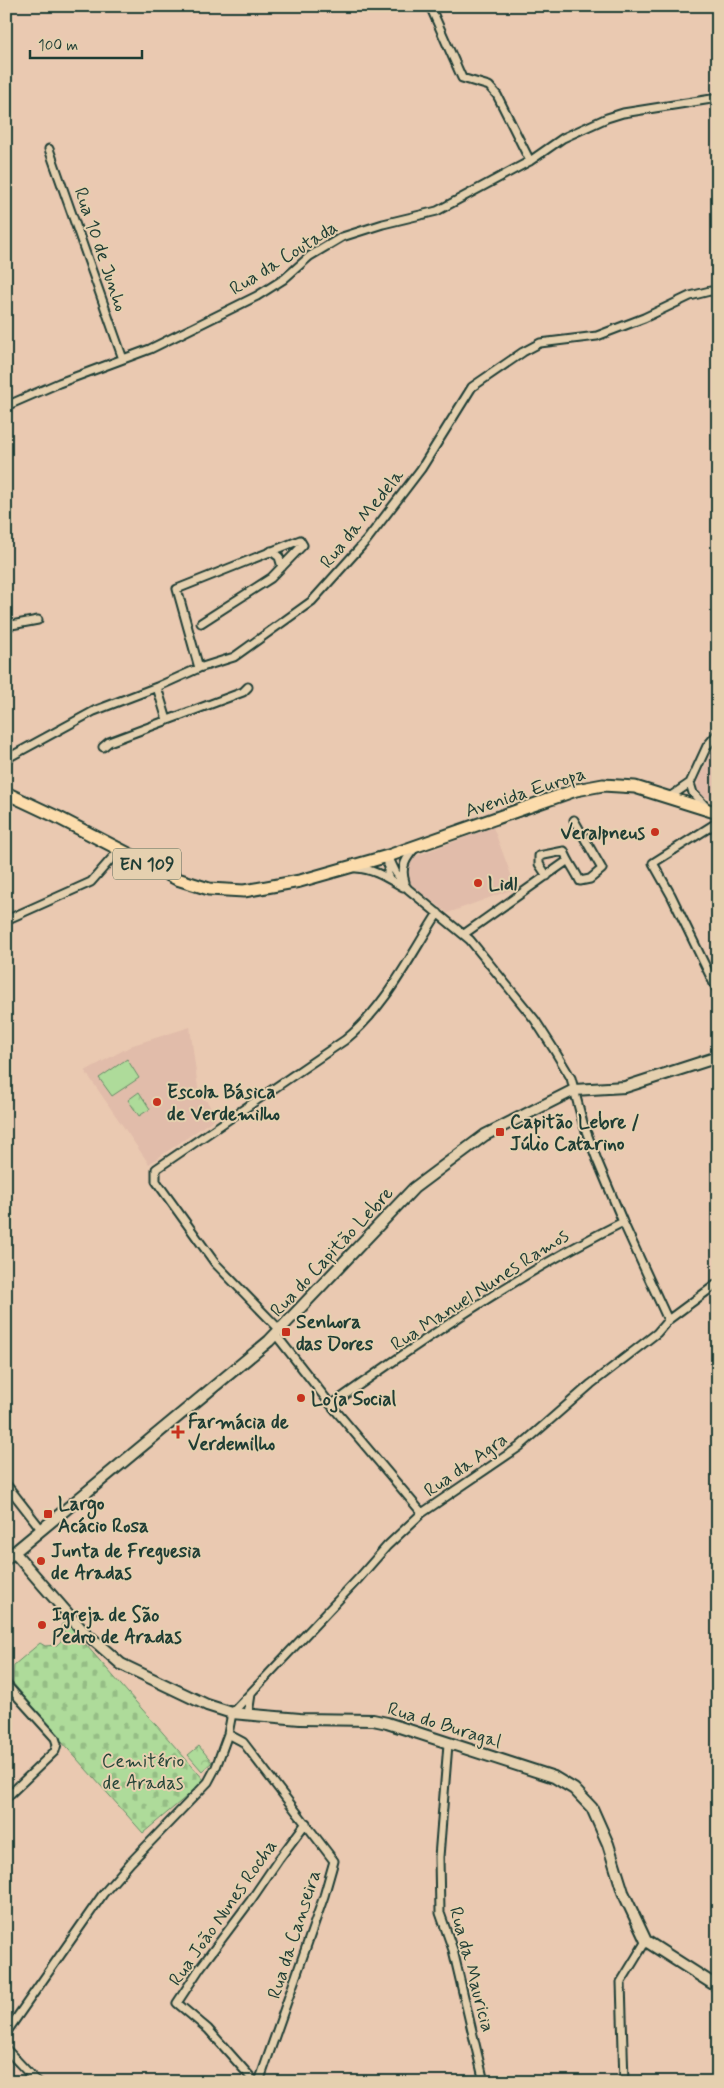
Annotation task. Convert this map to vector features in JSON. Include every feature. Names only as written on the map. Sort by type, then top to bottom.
[{"type":"main road","name":"Avenida Europa","points":[[345,868],[416,847],[576,790],[602,785],[635,787],[714,812]]},
{"type":"main road","name":"EN 109","points":[[6,793],[176,879],[209,889],[244,890],[300,881],[345,868]]},
{"type":"street","points":[[430,6],[462,78],[489,86],[497,94],[530,161]]},
{"type":"street","name":"Rua da Coutada","points":[[6,406],[59,383],[150,349],[257,296],[284,279],[310,256],[342,237],[437,210],[530,161],[564,138],[607,118],[622,113],[718,98]]},
{"type":"street","name":"Rua 10 de Junho","points":[[49,149],[123,359]]},
{"type":"street","name":"Rua da Medela","points":[[6,759],[84,715],[200,668],[234,657],[312,601],[366,541],[416,477],[472,388],[523,352],[540,343],[598,336],[690,296],[710,291],[718,292]]},
{"type":"street","points":[[200,668],[177,588],[300,540],[303,545],[271,578],[201,623]]},
{"type":"street","points":[[271,551],[279,557],[282,567]]},
{"type":"street","points":[[6,626],[38,620]]},
{"type":"street","points":[[103,747],[109,742],[243,692],[248,686]]},
{"type":"street","points":[[157,687],[167,720]]},
{"type":"street","points":[[668,798],[690,783],[707,746],[718,733]]},
{"type":"street","points":[[690,783],[693,793],[698,800],[714,812]]},
{"type":"street","points":[[547,876],[539,864],[539,856],[564,852],[580,881],[590,879],[602,869],[574,820]]},
{"type":"street","points":[[718,822],[653,863],[671,895],[718,992]]},
{"type":"street","points":[[408,889],[402,875],[406,858],[416,847]]},
{"type":"street","points":[[6,920],[91,882],[119,850]]},
{"type":"street","points":[[388,856],[396,873],[408,889]]},
{"type":"street","points":[[388,856],[388,878]]},
{"type":"street","points":[[464,934],[568,861]]},
{"type":"street","points":[[345,868],[365,869],[388,878],[408,889],[464,934],[535,1020],[571,1078],[583,1123],[623,1222],[668,1320]]},
{"type":"street","points":[[422,1513],[331,1405],[278,1333],[197,1240],[156,1181],[155,1174],[160,1164],[338,1046],[359,1029],[373,1014],[438,913]]},
{"type":"street","name":"Rua do Capitão Lebre","points":[[10,1555],[278,1333],[414,1188],[485,1135],[574,1090],[625,1087],[718,1057]]},
{"type":"street","name":"Rua Manuel Nunes Ramos","points":[[331,1405],[512,1283],[574,1246],[623,1222]]},
{"type":"street","name":"Rua da Agra","points":[[232,1713],[387,1546],[422,1513],[519,1447],[591,1384],[657,1333],[668,1320],[718,1283]]},
{"type":"street","points":[[6,1484],[41,1529]]},
{"type":"street","name":"Rua do Buragal","points":[[10,1555],[82,1630],[121,1664],[207,1705],[232,1713],[300,1719],[373,1720],[394,1725],[554,1777],[574,1789],[592,1808],[608,1844],[626,1901],[646,1941]]},
{"type":"street","points":[[6,1684],[55,1738],[57,1744],[55,1751],[6,1798]]},
{"type":"street","points":[[248,1714],[251,1694]]},
{"type":"street","points":[[6,2033],[102,1894],[130,1862],[208,1782],[216,1767],[228,1734],[232,1713]]},
{"type":"street","name":"Rua da Canseira","points":[[228,1734],[243,1742],[334,1861],[324,1896],[257,2082]]},
{"type":"street","name":"Rua da Mauricia","points":[[448,1744],[439,1857],[440,1913],[453,1950],[484,2082]]},
{"type":"street","name":"Rua João Nunes Rocha","points":[[257,2082],[208,2029],[178,2003],[200,1968],[252,1900],[278,1858],[306,1823]]},
{"type":"street","points":[[624,2082],[621,1982],[646,1941],[718,1987]]},
{"type":"street","points":[[6,2049],[37,2082]]},
{"type":"shaded area","points":[[718,741],[718,802],[701,795],[697,788],[699,778]]},
{"type":"shaded area","points":[[493,827],[516,888],[448,913],[414,887],[407,879],[405,868],[411,858]]},
{"type":"shaded area","name":"Escola Básica de Verdemilho","points":[[190,1027],[198,1088],[217,1117],[149,1164],[85,1071],[133,1045]]},
{"type":"green space","points":[[127,1059],[139,1078],[112,1096],[99,1078]]},
{"type":"green space","points":[[139,1092],[150,1109],[139,1116],[128,1100]]},
{"type":"green space","name":"Cemitério de Aradas","points":[[65,1621],[205,1781],[143,1833],[60,1740],[13,1683],[14,1665],[40,1643],[45,1646],[57,1645],[61,1641],[64,1631],[61,1625]]},
{"type":"green space","points":[[199,1746],[212,1762],[202,1771],[188,1755]]},
{"type":"place","name":"Veralpneus","points":[[655,832]]},
{"type":"place","name":"Lidl","points":[[478,883]]},
{"type":"place","name":"Escola Básica de Verdemilho","points":[[157,1102]]},
{"type":"place","name":"Capitão Lebre / Júlio Catarino","points":[[500,1132]]},
{"type":"place","name":"Senhora das Dores","points":[[286,1332]]},
{"type":"place","name":"Loja Social","points":[[301,1398]]},
{"type":"place","name":"Farmácia de Verdemilho","points":[[178,1432]]},
{"type":"place","name":"Largo Acácio Rosa","points":[[48,1514]]},
{"type":"place","name":"Junta de Freguesia de Aradas","points":[[41,1561]]},
{"type":"place","name":"Igreja de São Pedro de Aradas","points":[[42,1625]]}]
